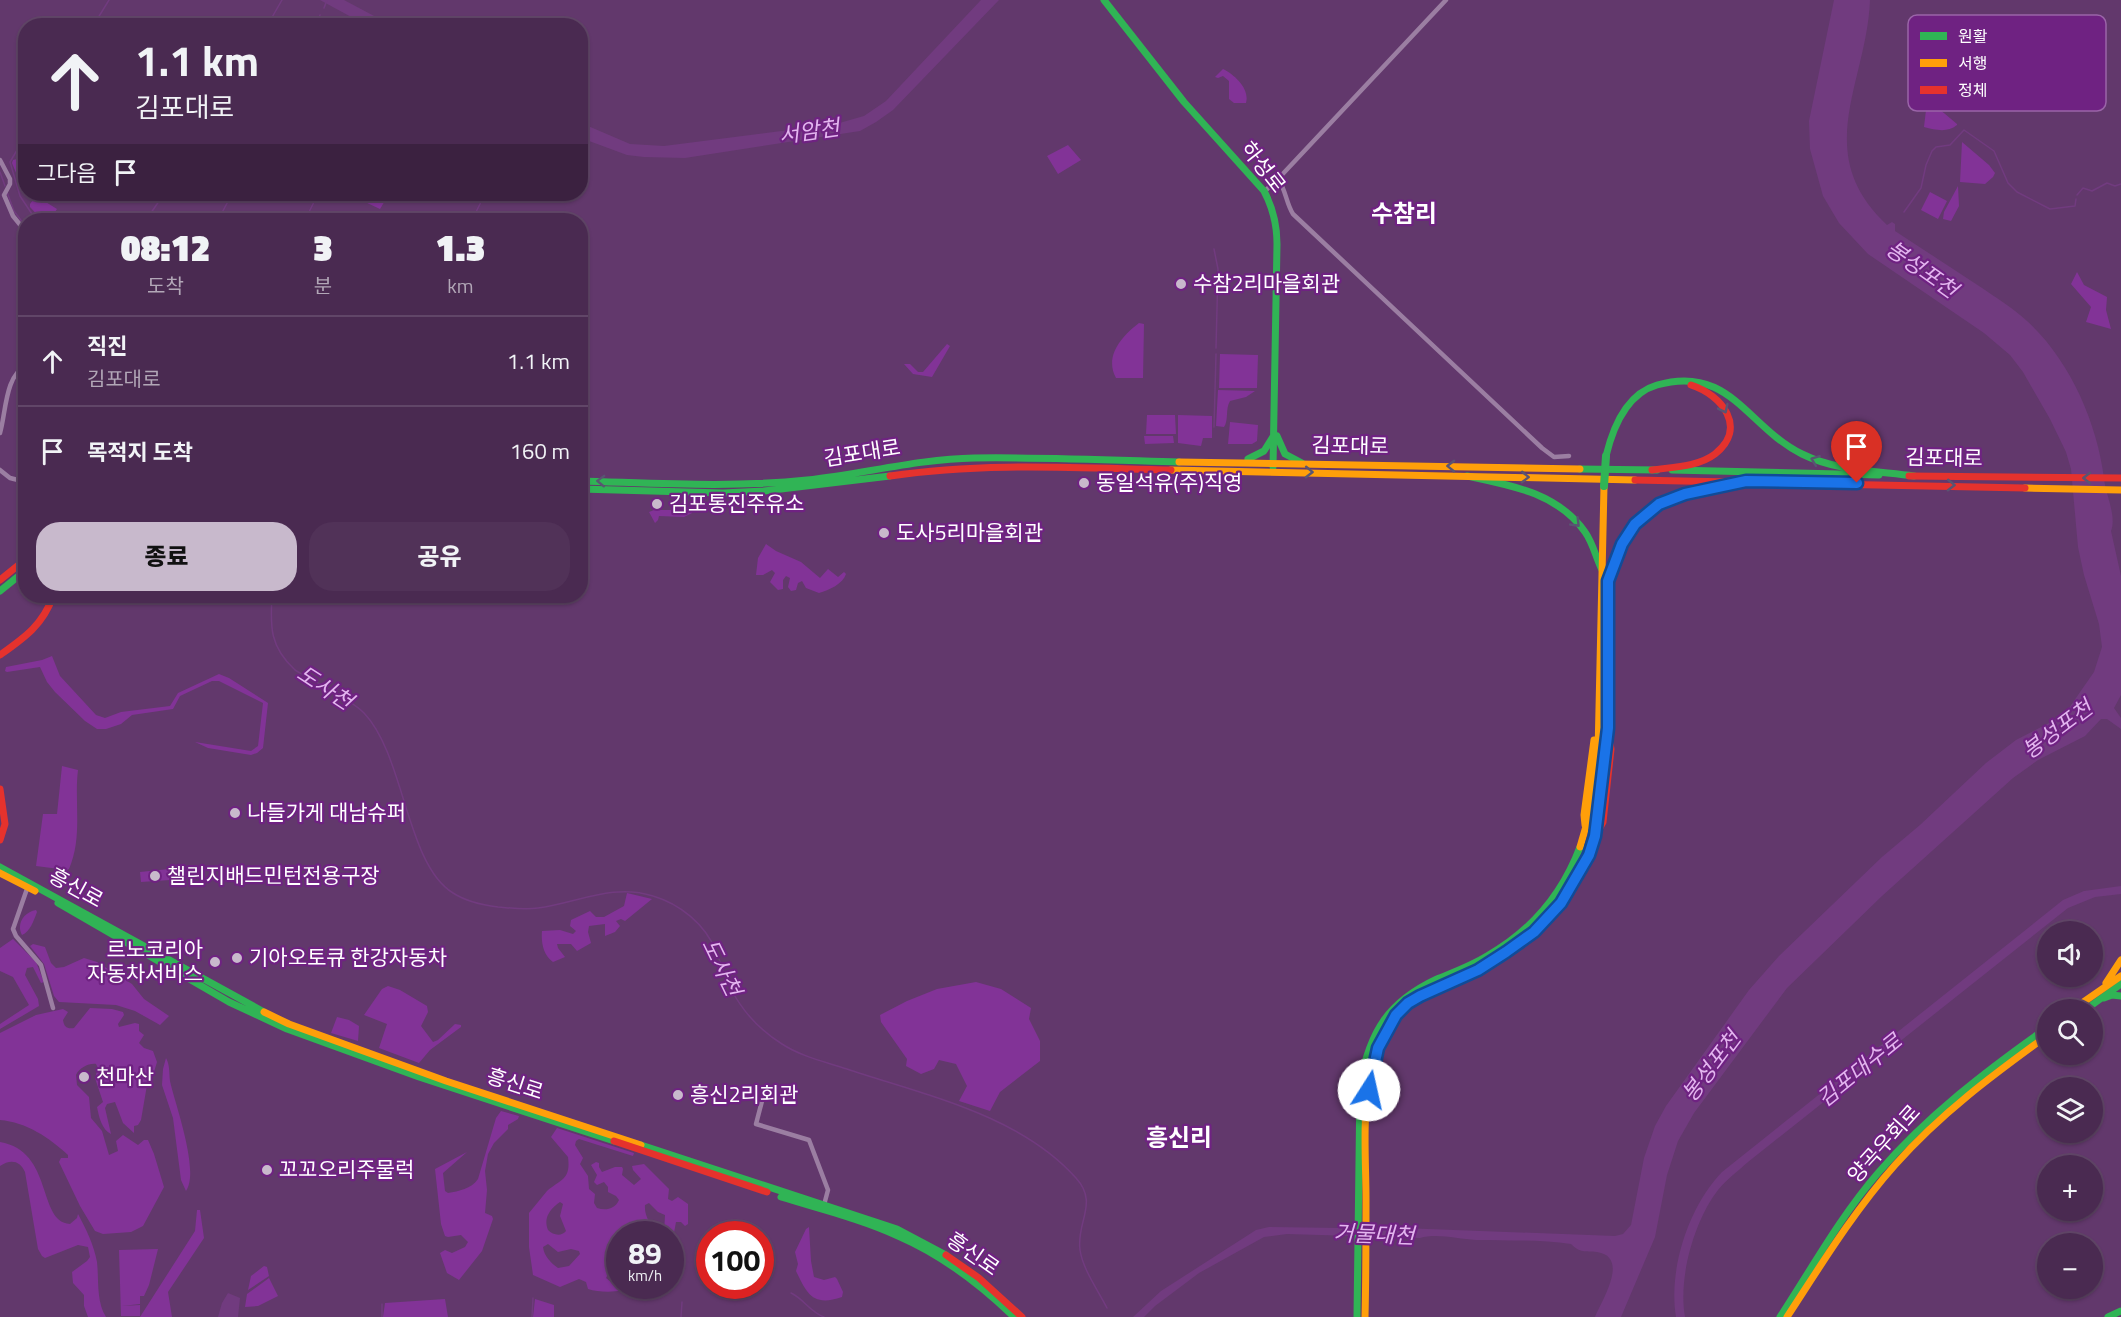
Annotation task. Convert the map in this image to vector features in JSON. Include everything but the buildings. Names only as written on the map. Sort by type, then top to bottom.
[{"type":"main road","name":"하성로","points":[[1106,0],[1193,108],[1266,190],[1275,207],[1280,231],[1275,436]]},
{"type":"main road","name":"하성로","points":[[1106,0],[1184,102],[1264,190],[1272,207],[1276,219],[1277,244],[1275,467]]},
{"type":"main road","points":[[1362,1214],[1367,1105],[1378,1048],[1396,1015],[1408,1003],[1420,996],[1494,960],[1542,925],[1556,910],[1575,882],[1589,855],[1595,836],[1603,726],[1606,487],[1609,439],[1620,416],[1637,395],[1661,383],[1673,380],[1705,382],[1731,396],[1775,436],[1800,454],[1840,467],[1914,476]]},
{"type":"main road","points":[[1608,456],[1620,425],[1641,398],[1661,388],[1675,385],[1698,387],[1715,395],[1725,408],[1728,417],[1728,433],[1722,447],[1708,459],[1700,462],[1652,470]]},
{"type":"main road","points":[[1234,462],[1261,455],[1275,436],[1285,453],[1305,464]]},
{"type":"main road","name":"김포대로","points":[[588,481],[752,484],[808,480],[918,462],[956,459],[1234,462],[1275,467],[1305,464],[1652,470],[1914,476],[2055,483]]},
{"type":"main road","name":"김포대로","points":[[588,489],[713,493],[764,491],[965,467],[1275,467],[1467,476],[1746,481],[2055,483],[2120,478]]},
{"type":"main road","points":[[1467,476],[1550,499],[1584,531],[1606,577]]},
{"type":"main road","points":[[1606,577],[1622,544],[1635,524],[1659,504],[1685,494],[1746,481]]},
{"type":"main road","points":[[2055,483],[2119,490]]},
{"type":"main road","points":[[0,580],[18,565]]},
{"type":"main road","points":[[0,591],[18,576]]},
{"type":"main road","points":[[0,655],[30,634],[50,603]]},
{"type":"main road","points":[[1365,1317],[1360,1084],[1365,1057],[1382,1021],[1398,1002],[1427,984],[1476,962],[1507,944],[1540,915],[1562,886],[1578,853],[1595,794],[1603,726]]},
{"type":"main road","points":[[0,789],[5,824],[0,840]]},
{"type":"main road","name":"흥신로","points":[[0,867],[230,1002],[280,1026],[418,1077],[900,1237],[970,1278],[1014,1317]]},
{"type":"main road","name":"흥신로","points":[[0,873],[28,885],[241,1001],[289,1024],[446,1081],[897,1229],[927,1244],[969,1270],[995,1290],[1022,1317]]},
{"type":"main road","points":[[2097,992],[2113,974],[2121,960]]},
{"type":"main road","points":[[2087,999],[2121,976]]},
{"type":"main road","points":[[2100,999],[2121,984]]},
{"type":"main road","points":[[2103,1000],[2112,995],[2121,996]]},
{"type":"main road","name":"양곡우회로","points":[[1780,1317],[1847,1214],[1893,1157],[1962,1090],[2037,1034]]},
{"type":"main road","name":"양곡우회로","points":[[1787,1317],[1855,1214],[1902,1157],[1956,1104],[2037,1043]]},
{"type":"main road","points":[[1357,1317],[1362,1248]]},
{"type":"main road","points":[[2108,1317],[2121,1311]]},
{"type":"street","name":"하성로","points":[[1266,190],[1446,0]]},
{"type":"street","points":[[0,160],[10,179],[10,184],[4,192],[5,199],[18,222]]},
{"type":"street","name":"하성로","points":[[1278,178],[1293,214],[1542,448],[1554,457],[1569,456]]},
{"type":"street","points":[[0,433],[4,404],[18,370]]},
{"type":"street","points":[[0,470],[10,478],[18,480]]},
{"type":"street","points":[[28,885],[14,929],[16,936],[41,965],[53,1008]]},
{"type":"street","points":[[762,1101],[756,1124],[809,1140],[828,1190],[824,1205]]},
{"type":"shaded area","points":[[1223,69],[1241,83],[1246,93],[1246,103],[1234,103],[1229,99],[1229,81],[1223,76],[1215,77]]},
{"type":"shaded area","points":[[1926,111],[1942,111],[1957,124],[1945,130],[1924,127]]},
{"type":"shaded area","points":[[1962,142],[1995,173],[1985,184],[1960,182]]},
{"type":"shaded area","points":[[1068,145],[1081,160],[1058,174],[1047,156]]},
{"type":"shaded area","points":[[13,160],[18,160],[18,178],[12,163]]},
{"type":"shaded area","points":[[1958,186],[1959,206],[1951,221],[1943,219],[1944,212]]},
{"type":"shaded area","points":[[1930,192],[1947,201],[1938,219],[1921,210]]},
{"type":"shaded area","points":[[32,201],[44,201],[57,209],[54,213],[36,213],[30,204]]},
{"type":"shaded area","points":[[363,201],[385,201],[380,209]]},
{"type":"shaded area","points":[[2077,272],[2084,285],[2107,297],[2106,310],[2111,329],[2086,322],[2091,307],[2071,284]]},
{"type":"shaded area","points":[[1139,323],[1144,324],[1143,378],[1116,378],[1112,362],[1114,354],[1121,340]]},
{"type":"shaded area","points":[[947,344],[950,346],[932,377],[913,374],[904,364],[910,364],[918,372],[923,372]]},
{"type":"shaded area","points":[[1220,354],[1258,355],[1257,388],[1219,388]]},
{"type":"shaded area","points":[[1218,390],[1255,391],[1246,397],[1230,401],[1224,427],[1216,426]]},
{"type":"shaded area","points":[[1147,415],[1175,415],[1176,434],[1146,434]]},
{"type":"shaded area","points":[[1178,415],[1212,416],[1212,438],[1203,438],[1201,446],[1178,443]]},
{"type":"shaded area","points":[[1230,422],[1258,425],[1257,441],[1252,444],[1228,444]]},
{"type":"shaded area","points":[[1144,436],[1173,436],[1174,443],[1145,444]]},
{"type":"shaded area","points":[[692,510],[692,513],[684,517],[659,516],[655,523],[649,512]]},
{"type":"shaded area","points":[[766,544],[801,562],[820,578],[828,569],[838,577],[844,572],[846,574],[839,584],[819,593],[806,588],[802,581],[798,583],[796,590],[791,591],[788,587],[790,578],[786,576],[783,580],[783,589],[778,590],[770,582],[775,573],[772,570],[763,575],[756,575],[758,558]]},
{"type":"shaded area","points":[[52,656],[60,676],[96,715],[105,718],[121,712],[170,706],[178,693],[219,674],[229,678],[268,703],[263,748],[251,755],[208,748],[195,742],[251,751],[258,746],[263,703],[219,681],[212,681],[180,696],[173,709],[132,715],[121,724],[106,729],[97,729],[85,721],[55,692],[40,667],[5,671],[6,667]]},
{"type":"shaded area","points":[[62,766],[78,770],[76,845],[67,870],[36,866],[43,814],[57,814]]},
{"type":"shaded area","name":"챌린지배드민턴전용구장","points":[[169,869],[170,880],[141,882],[140,872]]},
{"type":"shaded area","points":[[627,893],[652,899],[625,921],[621,919],[616,921],[620,926],[615,932],[605,936],[605,924],[589,926],[591,943],[577,951],[571,944],[557,944],[565,957],[553,962],[547,956],[543,948],[542,931],[560,930],[573,934],[576,931],[570,926],[571,920],[590,911],[596,917],[604,917],[624,906]]},
{"type":"shaded area","points":[[36,910],[31,925],[22,935],[20,927],[22,919],[28,913]]},
{"type":"shaded area","points":[[13,939],[36,962],[44,982],[41,983],[33,967],[27,968],[25,975],[38,999],[39,1006],[0,1029],[0,1024],[29,1005],[13,977],[0,971],[0,948]]},
{"type":"shaded area","points":[[33,944],[45,947],[51,963],[56,968],[84,958],[97,962],[132,984],[144,999],[169,1016],[160,1025],[135,1011],[116,1005],[59,1002],[54,996],[44,964],[30,946]]},
{"type":"shaded area","points":[[976,982],[1001,989],[1031,1008],[1029,1019],[1040,1041],[1040,1061],[1000,1092],[990,1111],[959,1101],[967,1086],[956,1064],[939,1060],[934,1069],[921,1074],[906,1066],[907,1059],[881,1022],[880,1015],[937,989]]},
{"type":"shaded area","points":[[388,986],[400,990],[427,1006],[428,1012],[421,1026],[433,1042],[455,1024],[461,1027],[430,1050],[419,1063],[379,1048],[387,1024],[364,1015],[382,989]]},
{"type":"shaded area","points":[[90,1008],[123,1012],[119,1027],[139,1024],[139,1031],[144,1035],[139,1043],[144,1048],[153,1051],[157,1062],[147,1085],[141,1120],[138,1125],[134,1126],[134,1133],[123,1123],[115,1102],[107,1104],[105,1108],[111,1134],[103,1126],[97,1107],[103,1102],[95,1078],[98,1068],[96,1064],[84,1067],[76,1075],[77,1085],[89,1097],[91,1118],[102,1131],[109,1155],[118,1151],[116,1141],[123,1135],[138,1145],[148,1140],[154,1154],[164,1187],[143,1226],[131,1232],[103,1234],[95,1231],[59,1162],[61,1158],[68,1158],[68,1155],[28,1127],[0,1120],[0,1033],[36,1015],[63,1009],[68,1012],[63,1020],[65,1026],[74,1028]]},
{"type":"shaded area","points":[[337,1017],[359,1026],[358,1041],[331,1033]]},
{"type":"shaded area","points":[[166,1058],[188,1153],[190,1181],[186,1191],[181,1180],[173,1118],[162,1085]]},
{"type":"shaded area","points":[[501,1111],[519,1116],[508,1125],[508,1129],[494,1143],[488,1154],[485,1171],[487,1190],[485,1213],[493,1219],[482,1251],[459,1280],[447,1273],[440,1253],[445,1250],[452,1253],[465,1247],[468,1242],[461,1235],[445,1236],[441,1224],[435,1169],[467,1152],[443,1173],[445,1191],[448,1193],[460,1190],[475,1182],[478,1179],[496,1118]]},
{"type":"shaded area","points":[[557,1128],[634,1153],[633,1156],[579,1139],[576,1141],[575,1145],[583,1158],[580,1164],[588,1176],[589,1189],[595,1194],[594,1203],[597,1208],[610,1208],[619,1200],[608,1192],[608,1187],[604,1182],[597,1185],[594,1182],[597,1175],[591,1165],[596,1162],[599,1163],[602,1172],[622,1167],[622,1175],[634,1185],[641,1179],[632,1166],[644,1164],[669,1189],[668,1199],[672,1201],[678,1197],[688,1204],[688,1224],[685,1226],[684,1221],[665,1221],[665,1215],[649,1203],[645,1205],[649,1221],[606,1221],[606,1292],[588,1289],[586,1282],[579,1279],[560,1287],[533,1275],[529,1247],[529,1213],[547,1191],[564,1178],[569,1165],[568,1157],[551,1137]],"holes":[[[560,1202],[563,1204],[560,1216],[566,1231],[557,1235],[548,1230],[546,1222],[550,1211]],[[548,1244],[558,1252],[571,1249],[579,1251],[580,1254],[569,1266],[558,1268],[550,1262],[543,1247]]]},
{"type":"shaded area","points":[[0,1142],[17,1148],[29,1158],[37,1171],[53,1212],[60,1220],[70,1224],[78,1214],[96,1256],[99,1297],[106,1317],[88,1317],[84,1306],[84,1295],[73,1283],[72,1272],[90,1257],[88,1247],[78,1245],[45,1258],[42,1256],[38,1249],[25,1172],[18,1163],[14,1162],[7,1162],[0,1166]]},
{"type":"shaded area","points":[[197,1210],[200,1210],[204,1238],[168,1292],[172,1317],[140,1317],[195,1231]]},
{"type":"shaded area","points":[[809,1227],[814,1277],[824,1280],[835,1277],[843,1292],[842,1297],[824,1300],[812,1296],[796,1271],[798,1264],[795,1252]]},
{"type":"shaded area","points":[[158,1249],[149,1285],[144,1296],[140,1296],[140,1304],[122,1306],[140,1305],[140,1316],[121,1316],[119,1250]]},
{"type":"shaded area","points":[[264,1266],[267,1267],[269,1276],[248,1290],[251,1276]]},
{"type":"shaded area","points":[[269,1278],[278,1296],[258,1306],[245,1307],[247,1294]]},
{"type":"shaded area","points":[[445,1299],[448,1317],[383,1317],[385,1303]]},
{"type":"shaded area","points":[[535,1299],[554,1305],[554,1317],[533,1317]]},
{"type":"water","points":[[320,0],[344,0],[378,18],[353,18]]},
{"type":"water","name":"서암천","points":[[981,0],[999,0],[893,110],[860,131],[685,158],[627,155],[588,141],[588,126],[630,144],[664,146],[836,124],[864,116],[886,101]]},
{"type":"water","points":[[1834,0],[1870,0],[1867,31],[1849,117],[1847,144],[1851,171],[1864,198],[1887,225],[1892,222],[1895,224],[1895,231],[2003,302],[2027,321],[2056,354],[2079,393],[2088,414],[2095,435],[2112,512],[2111,531],[2121,576],[2121,695],[2114,708],[2121,718],[2121,729],[2107,719],[2101,719],[2085,736],[2038,760],[2013,778],[1882,896],[1787,988],[1694,1113],[1678,1141],[1667,1175],[1655,1237],[1621,1317],[1595,1317],[1611,1280],[1612,1262],[1607,1256],[1580,1250],[1571,1244],[1440,1236],[1420,1238],[1287,1234],[1264,1237],[1199,1273],[1144,1317],[1133,1317],[1161,1291],[1256,1230],[1269,1227],[1340,1228],[1344,1223],[1350,1229],[1402,1228],[1615,1236],[1623,1234],[1631,1225],[1644,1158],[1655,1126],[1666,1106],[1749,990],[1779,956],[1882,857],[1986,763],[2016,740],[2051,722],[2069,708],[2094,672],[2102,647],[2099,624],[2078,547],[2071,469],[2066,452],[2050,419],[2023,372],[2010,355],[1984,333],[1868,254],[1839,223],[1823,196],[1810,149],[1809,121]]},
{"type":"water","name":"김포대수로","points":[[2121,886],[2121,894],[2095,897],[2068,908],[2052,921],[2037,921],[2037,933],[1725,1182],[1709,1203],[1695,1234],[1686,1268],[1683,1302],[1685,1317],[1676,1317],[1675,1279],[1684,1239],[1700,1202],[1722,1172],[2063,900],[2084,891]]},
{"type":"water","points":[[228,1293],[240,1298],[238,1317],[218,1317],[222,1303]]},
{"type":"waterway","points":[[98,18],[109,0]]},
{"type":"waterway","points":[[272,18],[282,0]]},
{"type":"waterway","points":[[324,8],[327,0]]},
{"type":"waterway","points":[[1904,212],[1921,188],[1932,151],[1936,147],[1950,145],[1964,130],[1994,151],[2008,183],[2017,192],[2050,209],[2075,206],[2076,199]]},
{"type":"waterway","points":[[18,148],[10,162],[18,189]]},
{"type":"waterway","points":[[0,172],[5,186]]},
{"type":"waterway","points":[[2077,195],[2083,188],[2092,191],[2107,183],[2115,186],[2121,184]]},
{"type":"waterway","points":[[7,192],[18,216]]},
{"type":"waterway","points":[[23,201],[31,213]]},
{"type":"waterway","points":[[151,213],[159,201]]},
{"type":"waterway","points":[[222,213],[228,201]]},
{"type":"waterway","points":[[308,213],[314,201]]},
{"type":"waterway","points":[[476,213],[482,201]]},
{"type":"waterway","points":[[1214,249],[1218,269],[1216,348]]},
{"type":"waterway","points":[[1214,427],[1216,354]]},
{"type":"waterway","name":"도사천","points":[[272,603],[273,636],[287,661],[295,670],[358,708],[378,732],[389,755],[425,859],[437,879],[453,893],[480,904],[528,909],[552,906],[595,895],[624,892],[653,896],[673,904],[690,916],[705,932],[716,951],[729,984],[747,1013],[760,1027],[782,1044],[814,1059],[970,1110],[1028,1138],[1053,1156],[1083,1187],[1086,1204],[1080,1250],[1087,1272],[1107,1308]]},
{"type":"waterway","points":[[791,1293],[824,1317]]},
{"type":"waterway","points":[[532,1317],[533,1298]]},
{"type":"waterway","points":[[681,1317],[682,1302]]},
{"type":"waterway","points":[[382,1304],[382,1317]]},
{"type":"traffic: fast","points":[[1104,0],[1184,102],[1264,191],[1270,204],[1277,244],[1273,467]]},
{"type":"traffic: fast","points":[[1606,456],[1622,413],[1637,396],[1657,385],[1682,381],[1703,383],[1720,390],[1783,442],[1815,460],[1857,470],[1914,476]]},
{"type":"traffic: fast","points":[[1248,459],[1264,451],[1274,435]]},
{"type":"traffic: fast","points":[[1277,436],[1285,454],[1302,463]]},
{"type":"traffic: fast","points":[[1604,486],[1606,456]]},
{"type":"traffic: fast","points":[[588,481],[750,484],[807,480],[932,461],[974,458],[1179,462]]},
{"type":"traffic: fast","points":[[1580,469],[1657,470]]},
{"type":"traffic: fast","points":[[1672,470],[1879,475]]},
{"type":"traffic: fast","points":[[588,489],[723,493],[764,491],[890,476]]},
{"type":"traffic: fast","points":[[1467,476],[1516,487],[1561,508],[1585,532],[1602,570]]},
{"type":"traffic: fast","points":[[1602,777],[1608,727],[1608,574]]},
{"type":"traffic: fast","points":[[0,591],[18,576]]},
{"type":"traffic: fast","points":[[1511,949],[1549,918],[1575,884],[1592,844],[1599,796]]},
{"type":"traffic: fast","points":[[1357,1317],[1360,1084],[1369,1048],[1384,1020],[1406,998],[1437,979],[1487,956],[1518,935],[1531,923],[1564,881],[1580,847]]},
{"type":"traffic: fast","points":[[0,867],[264,1012]]},
{"type":"traffic: fast","points":[[58,903],[229,1002],[287,1029],[419,1077],[614,1141]]},
{"type":"traffic: fast","points":[[2100,999],[2121,984]]},
{"type":"traffic: fast","points":[[2104,998],[2112,995],[2121,996]]},
{"type":"traffic: fast","points":[[1780,1317],[1851,1207],[1897,1152],[1958,1095],[2037,1035]]},
{"type":"traffic: fast","points":[[641,1145],[897,1229],[946,1255]]},
{"type":"traffic: fast","points":[[781,1197],[870,1224],[930,1252],[960,1271],[1014,1317]]},
{"type":"traffic: fast","points":[[2108,1317],[2121,1311]]},
{"type":"traffic: slow","points":[[1179,462],[1580,469]]},
{"type":"traffic: slow","points":[[1171,470],[1635,480]]},
{"type":"traffic: slow","points":[[1609,581],[1626,536],[1641,518],[1654,508],[1683,495],[1747,481]]},
{"type":"traffic: slow","points":[[1580,847],[1591,809],[1598,753],[1604,486]]},
{"type":"traffic: slow","points":[[2025,488],[2121,490]]},
{"type":"traffic: slow","points":[[1585,825],[1584,815],[1594,740]]},
{"type":"traffic: slow","points":[[0,873],[35,891]]},
{"type":"traffic: slow","points":[[1365,1317],[1365,1126],[1370,1075],[1377,1051],[1387,1029],[1408,1005],[1431,991],[1483,967],[1511,949]]},
{"type":"traffic: slow","points":[[2106,983],[2121,960]]},
{"type":"traffic: slow","points":[[2088,999],[2121,976]]},
{"type":"traffic: slow","points":[[264,1012],[289,1024],[446,1081],[641,1145]]},
{"type":"traffic: slow","points":[[1787,1317],[1852,1220],[1912,1146],[1949,1112],[2037,1043]]},
{"type":"traffic: jam","points":[[1652,470],[1701,462],[1715,454],[1725,444],[1730,434],[1730,423],[1721,404],[1712,396],[1691,385]]},
{"type":"traffic: jam","points":[[890,476],[995,467],[1171,470]]},
{"type":"traffic: jam","points":[[1909,476],[2121,478]]},
{"type":"traffic: jam","points":[[1635,480],[2025,488]]},
{"type":"traffic: jam","points":[[0,580],[18,565]]},
{"type":"traffic: jam","points":[[0,655],[25,637],[44,615],[50,603]]},
{"type":"traffic: jam","points":[[1597,833],[1603,822],[1611,749],[1609,738]]},
{"type":"traffic: jam","points":[[0,789],[5,824],[0,840]]},
{"type":"traffic: jam","points":[[614,1141],[767,1192]]},
{"type":"traffic: jam","points":[[946,1255],[979,1278],[1022,1317]]},
{"type":"place","name":"수참2리마을회관","points":[[1181,284]]},
{"type":"place","name":"동일석유(주)직영","points":[[1084,483]]},
{"type":"place","name":"김포통진주유소","points":[[657,504]]},
{"type":"place","name":"도사5리마을회관","points":[[884,533]]},
{"type":"place","name":"나들가게 대남슈퍼","points":[[235,813]]},
{"type":"place","name":"챌린지배드민턴전용구장","points":[[155,876]]},
{"type":"place","name":"기아오토큐 한강자동차","points":[[237,958]]},
{"type":"place","name":"르노코리아 자동차서비스","points":[[215,962]]},
{"type":"place","name":"천마산","points":[[84,1077]]},
{"type":"place","name":"흥신2리회관","points":[[678,1095]]},
{"type":"place","name":"꼬꼬오리주물럭","points":[[267,1170]]},
{"type":"district","name":"수참리","points":[[1404,214]]},
{"type":"district","name":"흥신리","points":[[1179,1138]]},
{"type":"route","points":[[1369,1090],[1378,1048],[1396,1015],[1408,1003],[1478,970],[1534,932],[1561,903],[1589,855],[1595,836],[1608,728],[1608,581],[1622,544],[1635,524],[1659,504],[1685,494],[1746,481],[1857,483]]},
{"type":"water label","name":"봉성포천","points":[[1922,269]]},
{"type":"water label","name":"봉성포천","points":[[2057,729]]},
{"type":"water label","name":"봉성포천","points":[[1711,1066]]},
{"type":"water label","name":"거물대천","points":[[1374,1234]]}]
